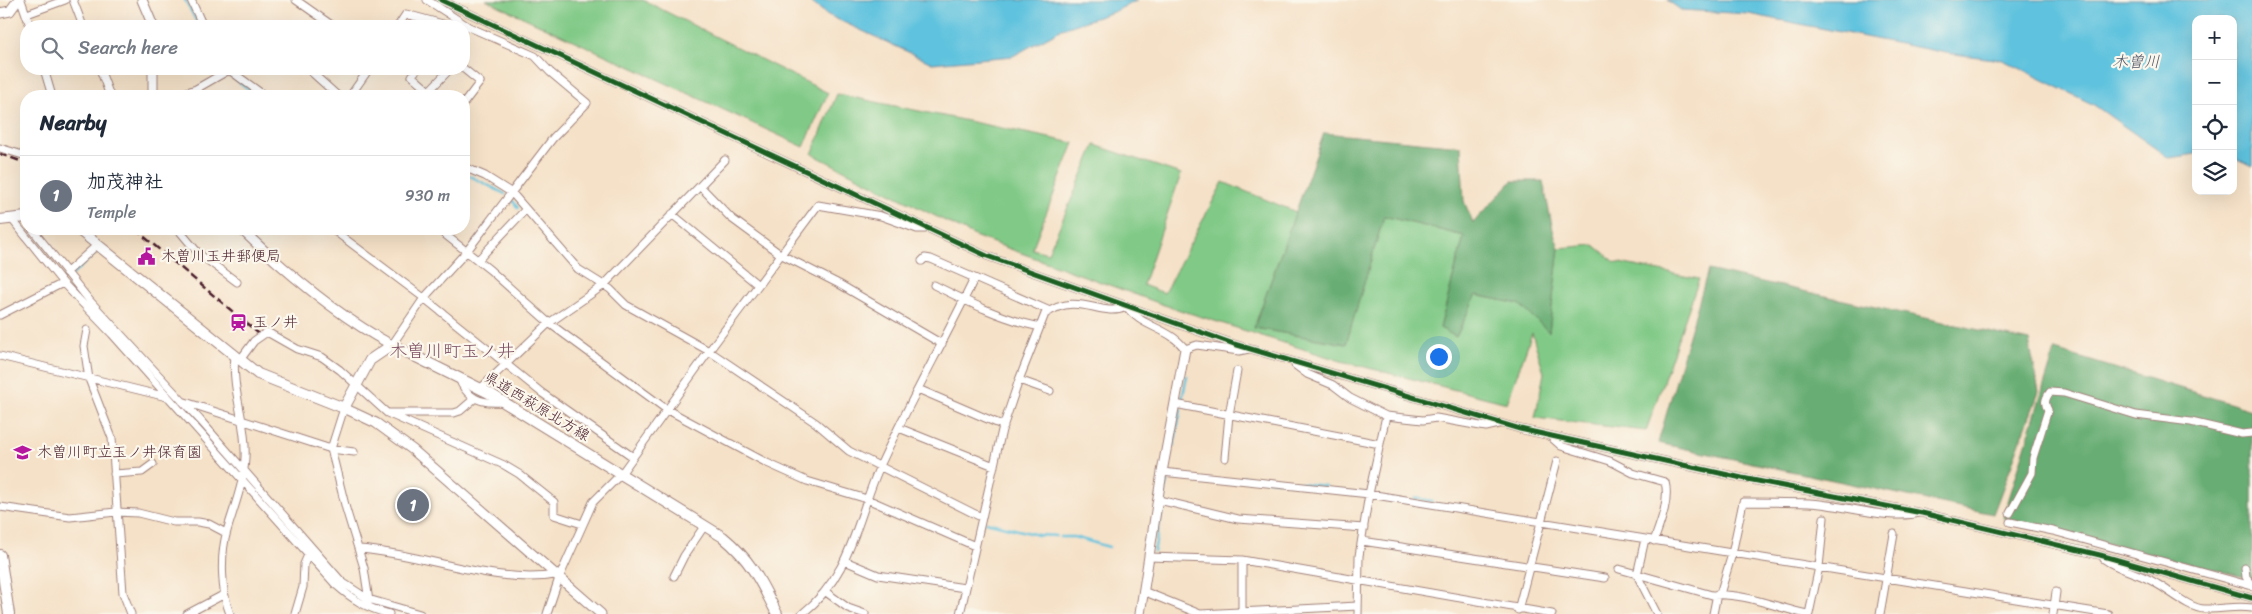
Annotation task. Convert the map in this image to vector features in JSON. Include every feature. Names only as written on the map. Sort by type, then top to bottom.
[{"type":"main road","points":[[5,219],[20,218]]},
{"type":"main road","points":[[85,235],[258,374],[344,408],[370,360],[392,345]]},
{"type":"main road","name":"県道西萩原北方線","points":[[392,345],[480,388],[705,525],[738,550],[749,562],[777,614]]},
{"type":"main road","points":[[0,555],[9,614]]},
{"type":"street","points":[[0,13],[10,11],[20,0],[28,20]]},
{"type":"street","points":[[26,14],[65,0]]},
{"type":"street","points":[[73,0],[81,20]]},
{"type":"street","points":[[142,0],[150,20]]},
{"type":"street","points":[[191,0],[200,20]]},
{"type":"street","points":[[296,0],[324,20]]},
{"type":"street","points":[[428,0],[456,20]]},
{"type":"street","points":[[441,0],[753,144],[987,256],[1250,349],[1502,424],[1550,436],[1742,478],[1922,512],[2100,555],[2252,598]]},
{"type":"street","points":[[403,20],[406,14],[428,20]]},
{"type":"street","points":[[248,235],[337,308],[392,345],[424,298],[467,251],[553,138],[587,103],[550,72],[535,56],[470,29]]},
{"type":"street","points":[[470,73],[480,82],[470,95]]},
{"type":"street","points":[[46,75],[50,90]]},
{"type":"street","points":[[102,75],[108,90]]},
{"type":"street","points":[[153,75],[153,90]]},
{"type":"street","points":[[193,90],[219,75]]},
{"type":"street","points":[[237,75],[257,90]]},
{"type":"street","points":[[315,75],[331,90]]},
{"type":"street","points":[[354,90],[365,75]]},
{"type":"street","points":[[413,75],[428,90]]},
{"type":"street","points":[[430,90],[444,75]]},
{"type":"street","points":[[0,148],[20,154]]},
{"type":"street","points":[[480,388],[549,323],[604,285],[725,160]]},
{"type":"street","points":[[470,170],[485,176],[512,193],[578,269],[604,285],[640,314],[709,351],[816,423],[849,451],[981,517]]},
{"type":"street","points":[[700,186],[731,218],[780,254],[839,284],[942,344]]},
{"type":"street","points":[[547,614],[557,577],[593,502],[621,474],[666,409],[818,204],[881,216],[917,229],[928,229]]},
{"type":"street","points":[[478,260],[526,209]]},
{"type":"street","points":[[672,214],[758,285]]},
{"type":"street","points":[[5,219],[112,334],[308,555],[350,597],[371,612],[389,614]]},
{"type":"street","points":[[37,235],[66,273],[244,470],[342,582],[368,599],[420,614]]},
{"type":"street","points":[[183,235],[199,254],[237,282]]},
{"type":"street","points":[[340,235],[424,298],[575,418],[633,457]]},
{"type":"street","points":[[446,235],[478,260],[549,323],[666,409],[775,467],[807,481],[867,499],[975,546]]},
{"type":"street","points":[[66,273],[97,245]]},
{"type":"street","points":[[922,261],[925,258],[931,259],[1050,311]]},
{"type":"street","points":[[802,614],[826,592],[845,561],[880,466],[974,279]]},
{"type":"street","points":[[0,316],[63,283]]},
{"type":"street","points":[[934,286],[1012,320],[1040,327]]},
{"type":"street","points":[[960,614],[981,517],[1004,426],[1019,380],[1045,314],[1073,303],[1118,311],[1127,307]]},
{"type":"street","points":[[1127,307],[1133,316],[1173,334],[1185,349],[1162,472],[1140,614]]},
{"type":"street","points":[[86,330],[84,346],[89,379],[112,438],[123,594],[131,614]]},
{"type":"street","points":[[230,614],[223,595],[226,534],[242,480],[246,439],[233,372],[238,358],[254,341],[267,332],[297,349],[322,357],[387,413],[504,464],[554,502],[554,515],[582,524]]},
{"type":"street","points":[[1185,349],[1197,345],[1239,351],[1250,349]]},
{"type":"street","points":[[0,356],[181,401],[331,449],[354,452]]},
{"type":"street","points":[[1288,360],[1307,374],[1333,385],[1350,398],[1386,416],[1423,420],[1436,418],[1486,427],[1502,424]]},
{"type":"street","points":[[1225,458],[1236,371]]},
{"type":"street","points":[[459,378],[463,389],[474,399],[492,403],[502,402]]},
{"type":"street","points":[[1019,380],[1050,391]]},
{"type":"street","points":[[918,389],[1004,426]]},
{"type":"street","points":[[2010,513],[2032,473],[2033,458],[2048,410],[2045,404],[2046,397],[2050,392],[2064,393],[2136,415],[2191,422],[2237,433],[2252,433]]},
{"type":"street","points":[[387,413],[454,413],[460,411],[474,399]]},
{"type":"street","points":[[1175,404],[1380,444]]},
{"type":"street","points":[[371,612],[359,550],[346,510],[331,449],[344,408],[376,424],[413,450],[601,614]]},
{"type":"street","points":[[1144,590],[1200,614],[1358,610],[1362,541],[1369,494],[1386,416]]},
{"type":"street","points":[[899,428],[994,466]]},
{"type":"street","points":[[1550,436],[1561,446],[1610,461],[1633,473],[1665,482],[1667,488],[1662,515],[1654,540]]},
{"type":"street","points":[[1518,610],[1557,460]]},
{"type":"street","points":[[114,474],[142,472],[153,464]]},
{"type":"street","points":[[1162,472],[1369,494],[2108,614]]},
{"type":"street","points":[[1159,500],[1238,519],[1364,528]]},
{"type":"street","points":[[1713,614],[1732,554],[1743,502],[1809,503],[1911,516],[1922,512]]},
{"type":"street","points":[[0,507],[70,517],[116,512],[138,513],[174,522],[209,524],[226,534]]},
{"type":"street","points":[[1619,569],[1637,575],[1808,614],[1819,568],[1824,518]]},
{"type":"street","points":[[2010,522],[2053,531],[2252,585]]},
{"type":"street","points":[[674,576],[684,556],[705,525]]},
{"type":"street","points":[[1880,614],[1894,534]]},
{"type":"street","points":[[1645,539],[1637,575],[1657,614]]},
{"type":"street","points":[[1362,541],[1605,578]]},
{"type":"street","points":[[359,550],[419,557],[502,575],[541,578],[557,577]]},
{"type":"street","points":[[295,614],[303,588],[304,564],[308,555]]},
{"type":"street","points":[[2100,555],[2111,564],[2147,578],[2170,594],[2203,612],[2230,606],[2252,608]]},
{"type":"street","points":[[1149,557],[1242,560],[1518,610],[1552,614]]},
{"type":"street","points":[[1242,560],[1242,613]]},
{"type":"street","points":[[845,561],[878,575],[965,588]]},
{"type":"street","points":[[2245,568],[2246,577],[2252,585]]},
{"type":"street","points":[[826,592],[848,608],[865,614]]},
{"type":"street","points":[[2053,614],[2056,592]]},
{"type":"street","points":[[187,614],[223,595]]},
{"type":"street","points":[[2230,606],[2252,612]]},
{"type":"green space","points":[[486,0],[643,0],[828,93],[804,147]]},
{"type":"green space","points":[[837,94],[1074,143],[1032,249],[1048,253],[1095,145],[1181,174],[1143,285],[1164,293],[1223,182],[1296,212],[1254,328],[1346,344],[1384,216],[1464,236],[1440,328],[1456,337],[1476,295],[1519,304],[1549,331],[1559,248],[1594,245],[1615,262],[1699,279],[1646,431],[1535,418],[1544,373],[1532,333],[1507,403],[1341,361],[1164,305],[977,237],[812,154]]},
{"type":"green space","points":[[1324,133],[1461,146],[1464,201],[1473,223],[1512,181],[1543,181],[1553,230],[1559,248],[1549,332],[1519,304],[1476,295],[1456,337],[1440,328],[1464,236],[1384,216],[1346,344],[1254,328]]},
{"type":"green space","points":[[1708,270],[2029,341],[2039,392],[1993,514],[1658,443]]},
{"type":"green space","points":[[2055,350],[2252,410],[2252,579],[2003,518]]},
{"type":"water","points":[[808,0],[1138,0],[1113,12],[1062,29],[1013,56],[932,63],[828,15]]},
{"type":"water","name":"木曽川","points":[[1667,0],[2252,0],[2252,166],[2237,159],[2237,15],[2192,15],[2192,155],[2169,158],[2094,105],[2003,60],[1946,53],[1749,14],[1681,10]]},
{"type":"waterway","points":[[185,0],[196,20]]},
{"type":"waterway","points":[[230,75],[249,90]]},
{"type":"waterway","points":[[470,176],[505,194]]},
{"type":"waterway","points":[[513,201],[518,208]]},
{"type":"waterway","points":[[72,275],[95,253]]},
{"type":"waterway","points":[[1181,404],[1187,376]]},
{"type":"waterway","points":[[1174,445],[1181,409]]},
{"type":"waterway","points":[[1244,477],[1325,486]]},
{"type":"waterway","points":[[1164,499],[1167,481]]},
{"type":"waterway","points":[[1415,498],[1432,501]]},
{"type":"waterway","points":[[1154,552],[1163,507]]},
{"type":"waterway","points":[[986,522],[1038,535],[1056,536]]},
{"type":"waterway","points":[[1060,537],[1074,537],[1109,547]]},
{"type":"railway","points":[[0,154],[20,161]]},
{"type":"railway","points":[[142,235],[258,333]]},
{"type":"cycle path","points":[[441,0],[987,256],[1234,344],[1520,429],[1742,478],[1922,513],[2100,555],[2252,598]]},
{"type":"place","name":"木曽川玉井郵便局","points":[[147,256]]},
{"type":"place","name":"玉ノ井","points":[[239,322]]},
{"type":"place","name":"木曽川町立玉ノ井保育園","points":[[23,452]]},
{"type":"place","name":"加茂神社","points":[[413,505]]},
{"type":"district","name":"木曽川町玉ノ井","points":[[452,351]]}]
